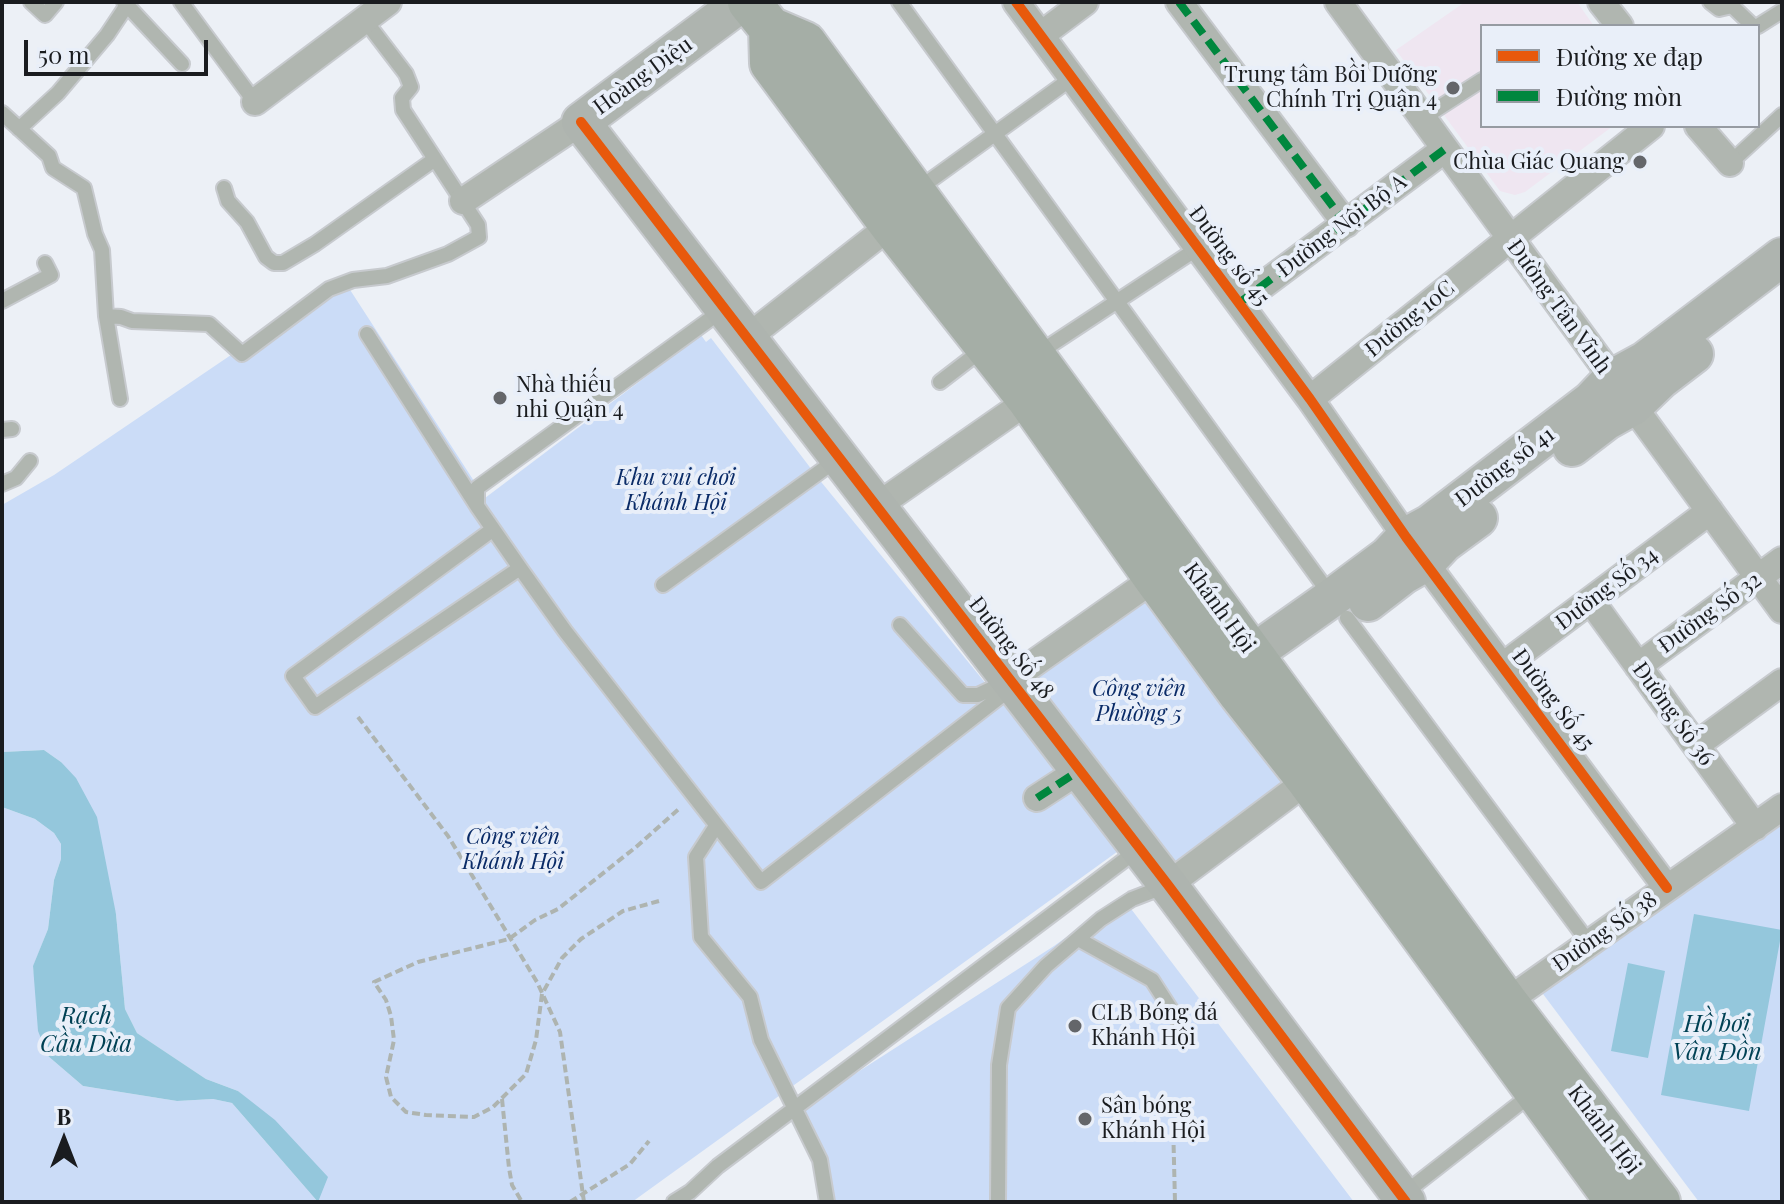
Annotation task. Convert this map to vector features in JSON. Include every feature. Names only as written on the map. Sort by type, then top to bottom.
[{"type":"main road","name":"Khánh Hội","points":[[754,11],[771,63],[1034,356],[1246,674],[1308,780],[1617,1202]]},
{"type":"main road","name":"Khánh Hội","points":[[902,208],[987,347],[1029,400],[1155,578],[1246,674],[1506,1002],[1659,1202]]},
{"type":"street","name":"Đường số 45","points":[[1016,2],[1310,399],[1416,549]]},
{"type":"street","points":[[1041,35],[1085,2]]},
{"type":"street","points":[[1179,2],[1346,224]]},
{"type":"street","name":"Đường Tân Vĩnh","points":[[1338,2],[1782,610]]},
{"type":"street","points":[[1601,2],[1618,24]]},
{"type":"street","points":[[255,102],[375,8]]},
{"type":"street","name":"Hoàng Diệu","points":[[463,201],[754,11]]},
{"type":"street","name":"Đường Số 48","points":[[581,122],[1140,848],[1403,1199]]},
{"type":"street","name":"Đường 10C","points":[[1310,399],[1648,128]]},
{"type":"street","points":[[1700,128],[1730,163]]},
{"type":"street","name":"Đường Nội Bộ A","points":[[1239,303],[1445,149]]},
{"type":"street","points":[[747,338],[902,208]]},
{"type":"street","name":"Đường số 41","points":[[1622,392],[1645,361],[1782,257]]},
{"type":"street","name":"Đường số 41","points":[[1246,674],[1340,607],[1388,556],[1416,549],[1430,524],[1591,401],[1660,380],[1782,286]]},
{"type":"street","points":[[877,506],[1029,400]]},
{"type":"street","name":"Đường Số 34","points":[[1503,666],[1710,511]]},
{"type":"street","name":"Đường Số 45","points":[[1416,549],[1667,888]]},
{"type":"street","name":"Đường Số 32","points":[[1638,666],[1782,560]]},
{"type":"street","points":[[1013,683],[1155,578]]},
{"type":"street","name":"Đường Số 36","points":[[1591,601],[1755,827]]},
{"type":"street","points":[[1696,745],[1782,682]]},
{"type":"street","points":[[1037,798],[1080,770]]},
{"type":"street","points":[[1168,885],[1308,780]]},
{"type":"street","name":"Đường Số 38","points":[[1506,1002],[1782,807]]},
{"type":"lane","points":[[31,2],[45,15],[56,2]]},
{"type":"lane","points":[[181,2],[255,102]]},
{"type":"lane","points":[[899,2],[1589,943]]},
{"type":"lane","points":[[1710,2],[1719,9],[1732,6],[1754,24]]},
{"type":"lane","points":[[1759,24],[1782,11],[1778,2]]},
{"type":"lane","points":[[19,129],[58,93],[107,35],[126,3],[182,64]]},
{"type":"lane","points":[[106,316],[132,321],[209,324],[242,354],[329,289],[353,280],[387,276],[469,244],[479,237],[478,225],[401,103],[411,87],[375,8]]},
{"type":"lane","points":[[902,208],[1072,78]]},
{"type":"lane","points":[[1423,118],[1480,81]]},
{"type":"lane","points":[[2,113],[49,156],[53,168],[84,188],[102,250],[106,316],[120,399]]},
{"type":"lane","points":[[1730,163],[1782,115]]},
{"type":"lane","points":[[224,188],[228,201],[247,222],[266,257],[274,263],[283,263],[435,159]]},
{"type":"lane","points":[[1034,356],[1198,248]]},
{"type":"lane","points":[[5,295],[51,275],[45,263]]},
{"type":"lane","points":[[477,506],[477,488],[724,308]]},
{"type":"lane","points":[[367,334],[492,530],[565,631],[761,882],[1013,683]]},
{"type":"lane","points":[[940,382],[987,347]]},
{"type":"lane","points":[[663,585],[839,458]]},
{"type":"lane","points":[[2,484],[16,478],[30,461]]},
{"type":"lane","points":[[492,530],[293,676],[315,707],[520,568]]},
{"type":"lane","points":[[900,625],[963,695],[978,695],[1013,683]]},
{"type":"lane","points":[[716,826],[696,857],[701,937],[750,997],[761,1040],[820,1160],[827,1202]]},
{"type":"lane","points":[[674,1202],[696,1197],[718,1166],[1140,848]]},
{"type":"lane","points":[[998,1202],[999,1065],[1008,1008],[1046,966],[1101,919],[1132,899],[1168,885]]},
{"type":"lane","points":[[1078,939],[1152,980],[1177,1019]]},
{"type":"lane","points":[[1403,1199],[1534,1092]]},
{"type":"path","points":[[358,717],[448,836],[489,901],[560,1032],[584,1202]]},
{"type":"path","points":[[659,901],[623,911],[581,939],[562,958],[542,994],[536,1040],[526,1074],[493,1107],[474,1117],[406,1112],[391,1097],[386,1077],[394,1040],[386,1000],[374,982],[418,962],[509,939],[535,920],[558,909],[694,796]]},
{"type":"path","points":[[502,1099],[505,1146],[512,1185],[522,1202]]},
{"type":"path","points":[[1173,1121],[1175,1202]]},
{"type":"path","points":[[570,1202],[630,1164],[649,1141]]},
{"type":"shaded area","name":"Trung tâm Bồi Dưỡng Chính Trị Quận 4","points":[[1465,2],[1577,2],[1593,24],[1480,24],[1480,128],[1610,128],[1525,192],[1515,195],[1500,191],[1396,50]]},
{"type":"green space","name":"Công viên Khánh Hội","points":[[343,279],[485,498],[701,335],[706,342],[711,338],[822,483],[1121,849],[632,1202],[318,1202],[249,1101],[238,1091],[206,1079],[137,1033],[125,1009],[116,914],[61,762],[44,750],[2,752],[2,505],[54,475]]},
{"type":"green space","name":"Công viên Phường 5","points":[[1156,588],[1298,773],[1168,874],[1021,685]]},
{"type":"green space","points":[[2,807],[35,819],[54,833],[61,844],[48,929],[33,967],[48,1056],[83,1086],[177,1101],[213,1099],[232,1103],[318,1202],[2,1202]]},
{"type":"green space","points":[[1782,825],[1782,1202],[1699,1202],[1540,990]]},
{"type":"green space","name":"CLB Bóng đá Khánh Hội","points":[[1122,897],[1354,1202],[828,1202],[824,1177],[803,1106],[842,1081],[843,1077],[850,1077],[1054,946]]},
{"type":"water","name":"Rạch Cầu Dừa","points":[[44,750],[76,778],[97,817],[116,914],[125,1009],[137,1033],[206,1079],[238,1091],[275,1120],[328,1177],[318,1202],[232,1103],[213,1099],[177,1101],[83,1086],[48,1056],[38,1031],[33,966],[48,929],[61,844],[54,833],[35,819],[2,807],[2,752]]},
{"type":"water","name":"Hồ bơi Vân Đồn","points":[[1694,914],[1782,930],[1749,1111],[1661,1095]]},
{"type":"water","points":[[1628,963],[1665,971],[1648,1058],[1611,1051]]},
{"type":"marked path","points":[[1179,2],[1346,224]]},
{"type":"marked path","points":[[1239,303],[1445,149]]},
{"type":"marked path","points":[[1037,798],[1080,770]]},
{"type":"cycle path","points":[[1016,2],[1310,399],[1406,537],[1667,888]]},
{"type":"cycle path","points":[[581,122],[1168,885],[1406,1202]]},
{"type":"place","name":"Trung tâm Bồi Dưỡng Chính Trị Quận 4","points":[[1453,88]]},
{"type":"place","name":"Chùa Giác Quang","points":[[1640,162]]},
{"type":"place","name":"Nhà thiếu nhi Quận 4","points":[[500,398]]},
{"type":"place","name":"CLB Bóng đá Khánh Hội","points":[[1075,1026]]},
{"type":"place","name":"Sân bóng Khánh Hội","points":[[1085,1119]]},
{"type":"park label","name":"Khu vui chơi Khánh Hội","points":[[676,490]]}]
